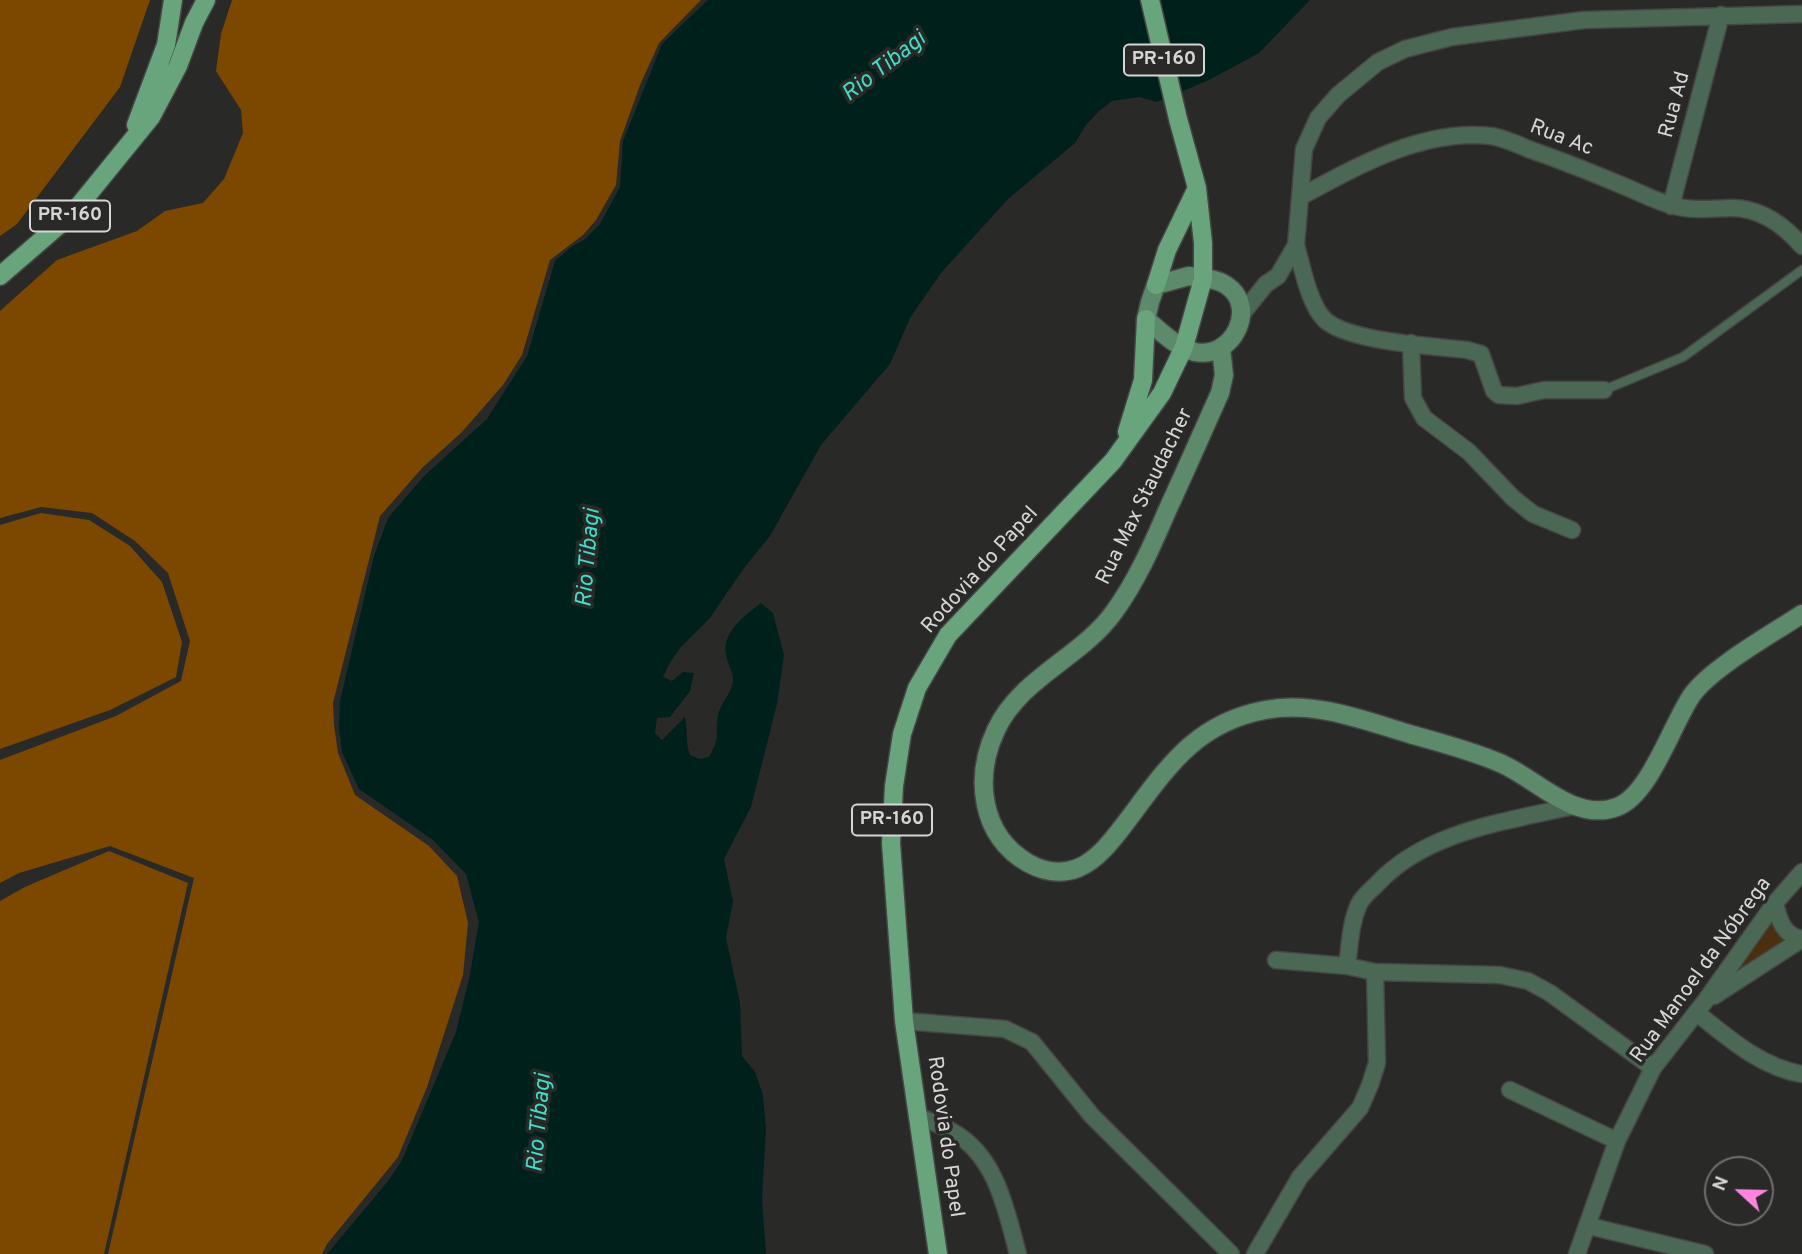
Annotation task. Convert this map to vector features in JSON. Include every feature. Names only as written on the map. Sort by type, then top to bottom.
[{"type":"main road","name":"PR-160","points":[[129,144],[166,45],[173,0]]},
{"type":"main road","name":"PR-160","points":[[0,276],[73,213],[150,117],[178,66],[206,0]]},
{"type":"main road","name":"Rodovia do Papel","points":[[938,1254],[904,1021],[891,843],[894,786],[902,734],[917,688],[948,635],[1113,461],[1162,393],[1184,347],[1203,279],[1197,188],[1150,0]]},
{"type":"main road","points":[[1113,461],[1131,424],[1140,394],[1146,319],[1150,302],[1167,250],[1197,188]]},
{"type":"main road","points":[[1146,319],[1163,335],[1184,347],[1203,353],[1221,348],[1236,334],[1241,315],[1239,302],[1233,290],[1219,281],[1189,276],[1156,285]]},
{"type":"main road","name":"Rua Max Staudacher","points":[[1221,348],[1224,375],[1220,393],[1146,558],[1113,614],[1077,649],[1036,682],[998,726],[984,759],[983,787],[992,826],[1011,853],[1040,870],[1062,873],[1083,867],[1111,843],[1164,772],[1189,745],[1216,727],[1247,713],[1280,707],[1334,712],[1462,749],[1503,764],[1573,806],[1595,810],[1618,807],[1639,792],[1693,693],[1725,665],[1802,614]]},
{"type":"street","points":[[1604,390],[1544,390],[1517,396],[1499,395],[1494,391],[1481,354],[1373,338],[1325,321],[1315,306],[1297,245],[1304,149],[1318,118],[1339,95],[1378,62],[1405,49],[1452,37],[1584,20],[1802,14]]},
{"type":"street","name":"Rua Ad","points":[[1671,206],[1721,15]]},
{"type":"street","name":"Rua Ac","points":[[1300,197],[1344,173],[1402,148],[1444,136],[1492,136],[1671,206],[1706,211],[1749,209],[1772,219],[1802,246]]},
{"type":"street","points":[[1241,315],[1266,284],[1278,276],[1297,245]]},
{"type":"street","points":[[1233,290],[1266,284]]},
{"type":"street","points":[[1411,343],[1413,398],[1424,418],[1469,452],[1513,498],[1533,514],[1572,530]]},
{"type":"street","points":[[1347,966],[1351,928],[1360,901],[1390,870],[1430,845],[1467,831],[1573,806]]},
{"type":"street","name":"Rua Manoel da Nóbrega","points":[[1577,1254],[1617,1141],[1653,1068],[1802,872]]},
{"type":"street","points":[[1776,904],[1781,925],[1802,939]]},
{"type":"street","points":[[1802,939],[1701,1007],[1743,1049],[1802,1074]]},
{"type":"street","points":[[1276,960],[1347,966],[1375,972],[1500,975],[1528,981],[1550,993],[1653,1068]]},
{"type":"street","points":[[1255,1254],[1300,1177],[1360,1108],[1370,1085],[1377,1063],[1375,972]]},
{"type":"street","points":[[904,1021],[1005,1030],[1032,1042],[1092,1115],[1231,1254]]},
{"type":"street","points":[[1510,1090],[1617,1141]]},
{"type":"street","points":[[918,1116],[954,1132],[975,1150],[990,1169],[1002,1195],[1018,1254]]},
{"type":"street","points":[[1589,1226],[1705,1254]]},
{"type":"lane","points":[[1604,390],[1682,357],[1802,270]]},
{"type":"shaded area","points":[[0,0],[150,0],[120,87],[17,224],[0,236]]},
{"type":"shaded area","points":[[232,0],[701,0],[659,43],[640,85],[620,141],[616,185],[596,220],[583,235],[550,260],[522,355],[503,385],[461,433],[423,467],[380,516],[333,703],[338,753],[355,795],[429,846],[457,876],[468,923],[463,975],[427,1087],[398,1157],[327,1244],[322,1254],[108,1254],[194,878],[110,846],[19,873],[0,883],[0,760],[116,716],[181,681],[190,641],[168,573],[135,541],[92,513],[41,507],[0,518],[0,311],[57,260],[137,231],[165,211],[203,203],[224,179],[243,133],[241,110],[216,71],[221,34]]},
{"type":"shaded area","points":[[41,513],[89,520],[130,546],[162,582],[182,642],[176,677],[110,710],[0,749],[0,525]]},
{"type":"shaded area","points":[[109,851],[188,883],[104,1254],[0,1254],[0,901],[25,887]]},
{"type":"shaded area","points":[[1775,912],[1791,941],[1713,992]]},
{"type":"water","name":"Rio Tibagi","points":[[708,0],[1310,0],[1259,53],[1209,80],[1157,102],[1139,97],[1112,101],[1086,125],[1075,143],[1008,199],[941,273],[910,318],[890,364],[821,445],[770,536],[710,618],[680,648],[663,677],[672,681],[683,672],[694,673],[690,691],[670,717],[657,718],[655,733],[662,740],[685,717],[690,755],[700,759],[709,757],[717,739],[719,711],[733,681],[726,654],[731,631],[761,603],[773,613],[784,655],[777,704],[751,807],[724,859],[733,901],[726,938],[740,1003],[742,1056],[755,1072],[763,1095],[766,1128],[762,1199],[766,1254],[327,1254],[389,1180],[402,1160],[456,1032],[479,922],[466,874],[433,840],[359,789],[342,752],[340,701],[374,556],[388,518],[424,476],[487,419],[527,356],[555,261],[600,224],[620,187],[623,141],[662,44]]}]
